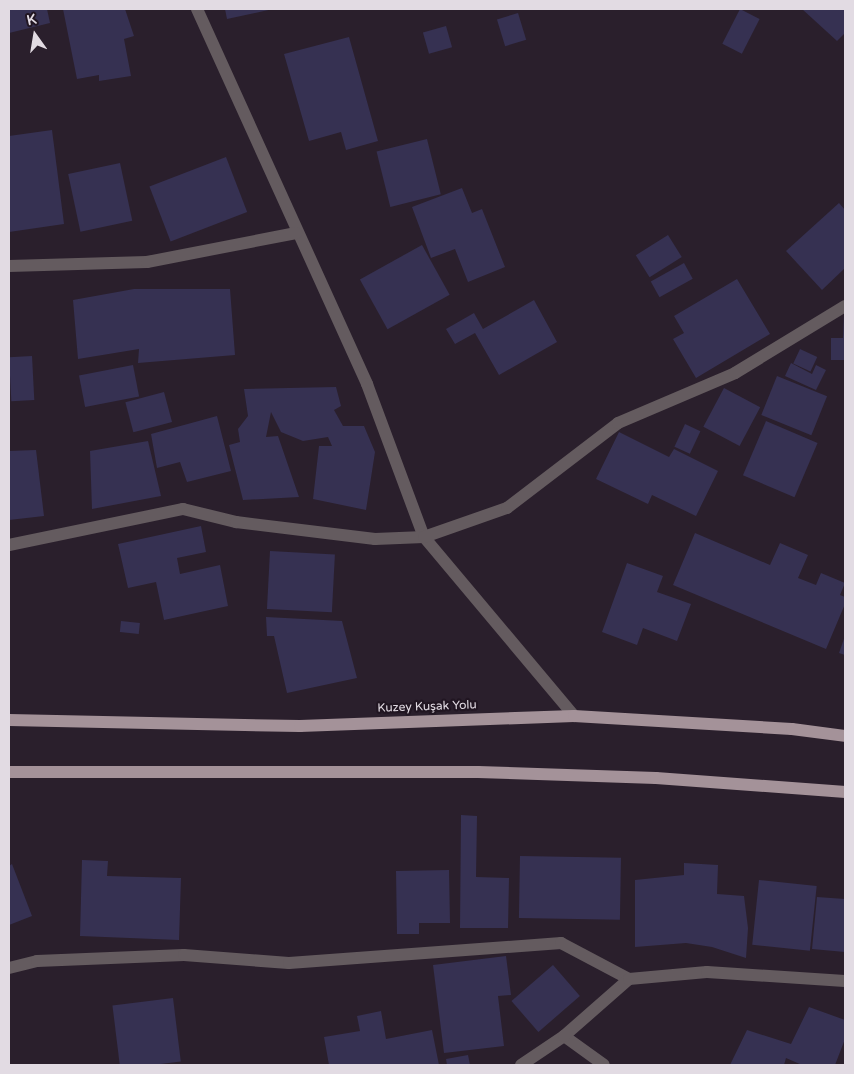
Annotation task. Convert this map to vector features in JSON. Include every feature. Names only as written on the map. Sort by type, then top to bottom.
[{"type":"main road","name":"Kuzey Kuşak Yolu","points":[[9,720],[300,726],[574,716],[792,729],[845,736]]},
{"type":"main road","points":[[9,772],[478,772],[656,778],[845,792]]},
{"type":"street","points":[[197,9],[296,233],[367,384],[424,537],[574,716]]},
{"type":"street","points":[[9,266],[147,262],[296,233]]},
{"type":"street","points":[[9,545],[183,509],[236,522],[375,539],[424,537],[507,508],[618,423],[735,373],[845,306]]},
{"type":"street","points":[[9,968],[36,961],[184,955],[288,962],[561,943],[629,979],[707,972],[845,981]]},
{"type":"street","points":[[521,1065],[564,1036],[629,979]]},
{"type":"street","points":[[564,1036],[604,1065]]},
{"type":"building","points":[[9,9],[47,9],[50,23],[9,33]]},
{"type":"building","points":[[63,9],[125,9],[134,36],[124,39],[131,76],[99,81],[99,75],[77,79]]},
{"type":"building","points":[[225,9],[273,9],[227,19]]},
{"type":"building","points":[[740,9],[760,19],[742,54],[722,44]]},
{"type":"building","points":[[802,9],[845,9],[845,33],[837,41]]},
{"type":"building","points":[[518,13],[526,40],[505,46],[497,19]]},
{"type":"building","points":[[446,26],[452,47],[429,54],[423,33]]},
{"type":"building","points":[[349,37],[378,141],[346,150],[341,132],[309,141],[284,54]]},
{"type":"building","points":[[52,130],[64,224],[9,232],[9,136]]},
{"type":"building","points":[[427,139],[441,194],[390,207],[377,152]]},
{"type":"building","points":[[226,157],[247,212],[171,241],[149,186]]},
{"type":"building","points":[[120,163],[132,221],[80,232],[68,174]]},
{"type":"building","points":[[462,188],[472,213],[482,209],[505,267],[468,282],[455,249],[431,258],[412,207]]},
{"type":"building","points":[[839,203],[845,210],[845,268],[822,290],[786,251]]},
{"type":"building","points":[[668,235],[682,257],[650,277],[636,255]]},
{"type":"building","points":[[422,245],[450,295],[388,329],[360,279]]},
{"type":"building","points":[[684,263],[693,279],[659,297],[651,281]]},
{"type":"building","points":[[737,279],[770,334],[696,378],[673,339],[684,333],[674,316]]},
{"type":"building","points":[[134,289],[230,289],[235,355],[138,363],[139,349],[78,359],[73,300]]},
{"type":"building","points":[[534,300],[557,342],[499,375],[475,333],[455,344],[446,329],[474,313],[483,329]]},
{"type":"building","points":[[843,314],[845,360],[831,360],[831,338],[843,338]]},
{"type":"building","points":[[800,349],[817,357],[810,372],[793,364]]},
{"type":"building","points":[[32,356],[34,400],[11,401],[9,357]]},
{"type":"building","points":[[791,363],[812,374],[816,365],[826,370],[816,390],[785,376]]},
{"type":"building","points":[[133,365],[139,396],[85,407],[79,375]]},
{"type":"building","points":[[777,376],[827,396],[811,435],[761,415]]},
{"type":"building","points":[[336,387],[341,406],[334,410],[343,426],[364,426],[375,452],[366,510],[313,499],[319,446],[332,446],[328,437],[303,441],[281,432],[271,412],[266,437],[278,436],[299,497],[243,500],[229,445],[240,442],[238,429],[248,416],[244,389]]},
{"type":"building","points":[[724,388],[760,407],[740,446],[703,427]]},
{"type":"building","points":[[164,392],[172,422],[133,432],[125,402]]},
{"type":"building","points":[[217,416],[231,471],[187,482],[180,462],[157,468],[151,434]]},
{"type":"building","points":[[766,421],[818,443],[794,497],[743,475]]},
{"type":"building","points":[[685,424],[700,431],[690,454],[674,447]]},
{"type":"building","points":[[619,432],[669,457],[674,449],[718,471],[696,516],[652,495],[648,504],[596,479]]},
{"type":"building","points":[[148,441],[161,496],[92,509],[90,451]]},
{"type":"building","points":[[36,450],[44,516],[9,520],[9,451]]},
{"type":"building","points":[[201,526],[206,552],[177,558],[180,574],[220,565],[228,606],[164,620],[156,582],[128,588],[118,544]]},
{"type":"building","points":[[695,533],[770,565],[780,543],[808,555],[798,578],[816,585],[821,573],[845,583],[840,595],[845,597],[845,604],[826,649],[673,585]]},
{"type":"building","points":[[270,551],[335,554],[332,612],[267,609]]},
{"type":"building","points":[[627,563],[663,576],[657,592],[691,604],[677,641],[643,628],[637,645],[602,632]]},
{"type":"building","points":[[266,617],[342,621],[357,678],[287,693],[274,636],[267,636]]},
{"type":"building","points":[[121,621],[140,623],[139,634],[120,632]]},
{"type":"building","points":[[845,636],[845,655],[839,653]]},
{"type":"building","points":[[461,815],[477,816],[476,877],[509,878],[508,928],[460,928]]},
{"type":"building","points":[[520,856],[621,858],[620,920],[519,918]]},
{"type":"building","points":[[82,860],[108,861],[107,876],[181,878],[179,940],[80,936]]},
{"type":"building","points":[[684,863],[718,865],[717,894],[744,896],[748,928],[746,958],[712,947],[686,943],[635,947],[635,880],[684,875]]},
{"type":"building","points":[[12,864],[32,916],[9,925],[9,866]]},
{"type":"building","points":[[449,870],[450,923],[419,923],[419,934],[397,934],[396,871]]},
{"type":"building","points":[[759,880],[817,886],[810,951],[752,945]]},
{"type":"building","points":[[817,897],[845,899],[845,952],[812,949]]},
{"type":"building","points":[[506,956],[511,995],[498,996],[504,1046],[444,1053],[433,965]]},
{"type":"building","points":[[553,965],[580,996],[538,1032],[511,1001]]},
{"type":"building","points":[[173,998],[181,1062],[152,1065],[120,1065],[112,1005]]},
{"type":"building","points":[[809,1007],[845,1020],[845,1039],[835,1065],[802,1065],[786,1058],[784,1065],[730,1065],[747,1030],[791,1044]]},
{"type":"building","points":[[381,1011],[386,1039],[432,1030],[439,1065],[329,1065],[324,1037],[360,1031],[357,1016]]},
{"type":"building","points":[[468,1055],[470,1065],[447,1065],[446,1059]]}]
